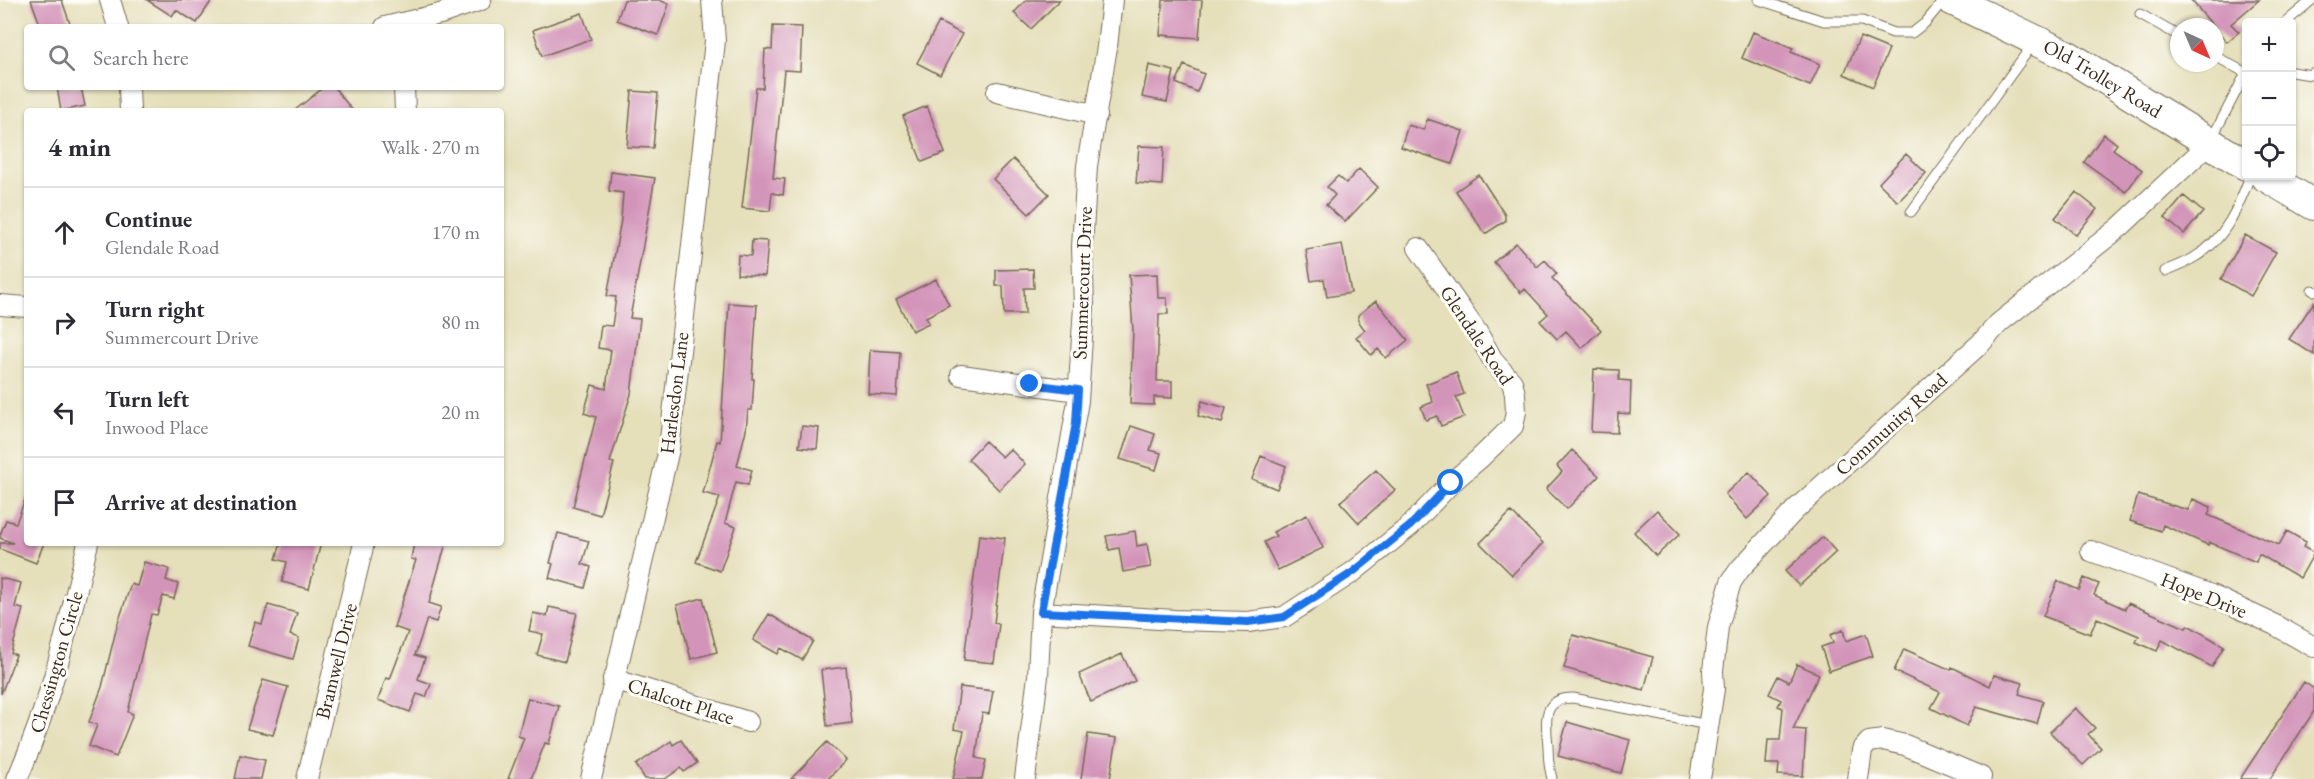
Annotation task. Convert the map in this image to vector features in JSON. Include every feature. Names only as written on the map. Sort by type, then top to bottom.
[{"type":"main road","name":"Old Trolley Road","points":[[1952,0],[2068,57],[2242,162]]},
{"type":"main road","points":[[2272,180],[2314,205]]},
{"type":"street","points":[[110,0],[117,24]]},
{"type":"street","points":[[398,24],[440,14],[481,0]]},
{"type":"street","name":"Harlesdon Lane","points":[[591,779],[669,449],[715,41],[712,0]]},
{"type":"street","name":"Summercourt Drive","points":[[1025,779],[1038,676],[1041,612],[1076,423],[1084,306],[1082,247],[1087,166],[1097,115],[1112,0]]},
{"type":"street","points":[[129,90],[130,108]]},
{"type":"street","points":[[404,90],[405,108]]},
{"type":"street","points":[[997,92],[1097,115]]},
{"type":"street","name":"Community Road","points":[[1700,779],[1714,688],[1713,671],[1718,627],[1731,582],[1740,569],[1795,510],[1981,343],[1999,323],[2120,227],[2210,142]]},
{"type":"street","name":"Glendale Road","points":[[1041,612],[1248,622],[1284,617],[1353,572],[1410,526],[1451,483],[1513,426],[1515,394],[1512,382],[1494,362],[1477,332],[1418,248]]},
{"type":"street","points":[[0,305],[24,307]]},
{"type":"street","points":[[961,375],[1078,390]]},
{"type":"street","name":"Chessington Circle","points":[[16,779],[42,720],[87,546]]},
{"type":"street","name":"Bramwell Drive","points":[[307,779],[363,546]]},
{"type":"street","name":"Hope Drive","points":[[2091,551],[2211,595],[2268,621],[2314,647]]},
{"type":"street","name":"Chalcott Place","points":[[613,679],[748,722]]},
{"type":"street","points":[[1858,779],[1862,750],[1869,741],[1884,740],[1905,745],[1981,777]]},
{"type":"lane","points":[[1759,0],[1824,21],[1862,21],[1893,33],[1912,33],[1925,23],[1944,0]]},
{"type":"lane","points":[[2291,18],[2312,0]]},
{"type":"lane","points":[[2140,14],[2170,31]]},
{"type":"lane","points":[[1911,212],[2035,41]]},
{"type":"lane","points":[[2224,61],[2244,72]]},
{"type":"lane","points":[[2296,73],[2311,75],[2314,72]]},
{"type":"lane","points":[[2210,142],[2242,81]]},
{"type":"lane","points":[[2165,271],[2197,256],[2221,235],[2239,206],[2249,180]]},
{"type":"lane","points":[[1552,779],[1545,716],[1553,704],[1562,698],[1573,698],[1708,724]]},
{"type":"building","points":[[31,0],[62,0],[70,24],[40,24]]},
{"type":"building","points":[[147,0],[212,0],[197,23],[176,10],[172,16]]},
{"type":"building","points":[[624,0],[659,0],[669,4],[658,35],[617,20]]},
{"type":"building","points":[[1026,0],[1060,0],[1031,29],[1014,13]]},
{"type":"building","points":[[1163,0],[1202,0],[1199,38],[1160,35]]},
{"type":"building","points":[[2191,0],[2259,0],[2231,24],[2239,32],[2227,42],[2224,38],[2224,18],[2206,18]]},
{"type":"building","points":[[582,13],[591,39],[542,56],[533,30]]},
{"type":"building","points":[[939,22],[962,34],[940,75],[917,63]]},
{"type":"building","points":[[773,26],[802,27],[800,71],[784,70],[773,178],[785,179],[783,195],[772,193],[770,211],[742,208],[756,88],[763,88],[765,49],[772,50]]},
{"type":"building","points":[[1753,32],[1793,48],[1791,52],[1820,64],[1810,86],[1742,58]]},
{"type":"building","points":[[1860,37],[1889,49],[1873,87],[1844,74]]},
{"type":"building","points":[[1149,65],[1174,71],[1167,102],[1142,97]]},
{"type":"building","points":[[1184,65],[1204,74],[1197,92],[1176,83]]},
{"type":"building","points":[[58,90],[82,90],[85,106],[60,108]]},
{"type":"building","points":[[320,90],[336,90],[351,108],[298,108]]},
{"type":"building","points":[[632,91],[658,93],[653,148],[627,147]]},
{"type":"building","points":[[927,106],[945,153],[922,162],[903,116]]},
{"type":"building","points":[[1427,119],[1463,131],[1452,164],[1401,147],[1408,125],[1424,130]]},
{"type":"building","points":[[2104,134],[2117,144],[2113,149],[2142,170],[2126,192],[2084,162]]},
{"type":"building","points":[[1139,146],[1164,147],[1162,185],[1136,183]]},
{"type":"building","points":[[1906,154],[1926,173],[1898,202],[1879,183]]},
{"type":"building","points":[[1013,159],[1049,194],[1029,214],[993,179]]},
{"type":"building","points":[[1359,169],[1378,187],[1345,222],[1326,205],[1335,195],[1327,187],[1338,176],[1346,183]]},
{"type":"building","points":[[611,172],[655,178],[630,318],[640,319],[631,394],[610,462],[614,463],[600,515],[573,507],[596,417],[584,413],[592,385],[606,389],[611,350],[598,348],[601,325],[612,326],[616,297],[607,296],[621,220],[623,193],[609,191]]},
{"type":"building","points":[[1479,175],[1505,215],[1505,221],[1485,234],[1456,191]]},
{"type":"building","points":[[2076,192],[2097,209],[2076,235],[2055,218]]},
{"type":"building","points":[[2184,196],[2203,212],[2184,234],[2165,218]]},
{"type":"building","points":[[2245,235],[2276,252],[2251,296],[2221,279]]},
{"type":"building","points":[[752,240],[768,241],[765,276],[737,274],[738,255],[751,256]]},
{"type":"building","points":[[1516,243],[1537,267],[1545,260],[1557,274],[1552,278],[1601,330],[1582,348],[1566,331],[1557,339],[1540,321],[1548,314],[1525,289],[1521,293],[1494,262]]},
{"type":"building","points":[[1342,244],[1351,293],[1327,297],[1324,279],[1311,281],[1306,250]]},
{"type":"building","points":[[1033,269],[1034,288],[1024,288],[1025,314],[1004,314],[1003,286],[996,286],[996,270]]},
{"type":"building","points":[[1157,274],[1158,298],[1167,298],[1168,314],[1159,314],[1157,381],[1172,381],[1172,398],[1154,397],[1154,405],[1130,404],[1133,330],[1129,275]]},
{"type":"building","points":[[936,279],[949,305],[926,317],[929,323],[912,331],[896,299]]},
{"type":"building","points":[[1376,301],[1408,340],[1386,358],[1378,349],[1371,355],[1356,337],[1365,330],[1358,321],[1358,315]]},
{"type":"building","points":[[2314,302],[2314,355],[2289,339]]},
{"type":"building","points":[[729,303],[757,305],[752,410],[748,410],[746,430],[737,466],[752,470],[748,485],[736,482],[725,523],[736,527],[720,571],[696,562],[720,497],[703,493],[717,441],[720,442]]},
{"type":"building","points":[[870,350],[900,352],[897,396],[868,394]]},
{"type":"building","points":[[1594,369],[1619,370],[1619,380],[1631,381],[1630,414],[1618,413],[1617,433],[1591,432]]},
{"type":"building","points":[[1456,372],[1464,394],[1456,397],[1464,417],[1441,426],[1437,416],[1426,420],[1421,407],[1433,402],[1426,384]]},
{"type":"building","points":[[1202,401],[1226,408],[1222,423],[1198,416]]},
{"type":"building","points":[[802,426],[819,428],[817,449],[799,447]]},
{"type":"building","points":[[1131,426],[1155,434],[1150,450],[1161,453],[1156,470],[1120,459]]},
{"type":"building","points":[[985,441],[1002,457],[1010,449],[1025,464],[999,490],[968,459]]},
{"type":"building","points":[[1572,450],[1599,476],[1567,509],[1546,489],[1562,472],[1557,466]]},
{"type":"building","points":[[1261,456],[1286,466],[1277,489],[1252,479]]},
{"type":"building","points":[[1376,470],[1395,490],[1359,523],[1340,502]]},
{"type":"building","points":[[1749,472],[1771,496],[1747,519],[1725,494]]},
{"type":"building","points":[[2138,495],[2188,510],[2193,499],[2211,507],[2208,515],[2279,545],[2287,531],[2306,542],[2303,547],[2314,553],[2300,578],[2259,554],[2256,562],[2209,542],[2208,545],[2163,525],[2161,531],[2130,521]]},
{"type":"building","points":[[24,502],[24,546],[43,546],[36,563],[0,549],[0,543],[13,543],[0,538],[6,520],[16,523]]},
{"type":"building","points":[[1657,510],[1680,534],[1656,556],[1634,532]]},
{"type":"building","points":[[1511,512],[1543,543],[1512,575],[1480,543]]},
{"type":"building","points":[[1307,515],[1323,548],[1278,570],[1264,542],[1276,536],[1273,532]]},
{"type":"building","points":[[1135,531],[1137,546],[1147,544],[1151,567],[1123,572],[1119,548],[1109,550],[1106,536]]},
{"type":"building","points":[[558,533],[589,541],[582,564],[591,567],[585,588],[549,578],[553,564],[550,563]]},
{"type":"building","points":[[979,535],[1005,538],[994,623],[999,624],[994,663],[964,660]]},
{"type":"building","points":[[1823,537],[1836,552],[1799,586],[1785,571]]},
{"type":"building","points":[[280,546],[320,546],[309,589],[282,582],[287,562],[276,559]]},
{"type":"building","points":[[413,546],[445,546],[429,603],[441,607],[436,622],[427,619],[415,655],[425,658],[418,679],[431,684],[426,697],[417,694],[410,712],[378,700],[386,678],[390,679],[408,632],[394,627],[416,560],[411,559]]},
{"type":"building","points":[[144,562],[169,569],[166,580],[178,584],[174,599],[163,596],[157,615],[151,614],[128,712],[133,714],[116,757],[89,746],[97,725],[89,722],[102,687],[117,626],[131,584],[137,586]]},
{"type":"building","points":[[0,578],[21,583],[15,607],[23,609],[11,653],[16,655],[1,694]]},
{"type":"building","points":[[2084,578],[2099,584],[2094,595],[2125,609],[2128,603],[2186,628],[2188,625],[2224,646],[2212,667],[2162,640],[2157,651],[2136,642],[2139,636],[2097,618],[2090,634],[2043,616],[2058,581],[2079,590]]},
{"type":"building","points":[[703,598],[717,652],[691,659],[677,605]]},
{"type":"building","points":[[268,605],[297,613],[290,635],[299,638],[293,659],[248,646],[255,622],[262,624]]},
{"type":"building","points":[[549,607],[577,613],[565,662],[537,655],[543,634],[529,631],[533,613],[547,616]]},
{"type":"building","points":[[769,614],[813,641],[802,660],[781,648],[778,654],[753,640]]},
{"type":"building","points":[[1843,630],[1846,641],[1866,634],[1873,656],[1829,671],[1821,647],[1833,643],[1830,635]]},
{"type":"building","points":[[1573,635],[1653,657],[1644,690],[1564,668]]},
{"type":"building","points":[[1904,649],[1951,670],[1952,667],[1990,686],[1994,675],[2023,683],[2019,694],[2043,701],[2037,724],[1976,707],[1967,726],[1931,708],[1940,692],[1894,671]]},
{"type":"building","points":[[1122,654],[1135,681],[1091,702],[1079,674]]},
{"type":"building","points":[[1797,664],[1819,674],[1793,729],[1806,730],[1803,776],[1778,775],[1779,764],[1766,764],[1768,740],[1780,740],[1783,708],[1778,706],[1781,700],[1769,694],[1778,676],[1789,682]]},
{"type":"building","points":[[846,667],[852,723],[827,726],[821,670]]},
{"type":"building","points":[[263,680],[288,687],[273,735],[247,729]]},
{"type":"building","points":[[2304,682],[2314,689],[2314,711],[2270,779],[2240,779]]},
{"type":"building","points":[[960,687],[993,691],[989,714],[982,713],[976,758],[986,760],[982,779],[953,779],[964,731],[954,729]]},
{"type":"building","points":[[528,698],[559,706],[549,744],[545,743],[531,779],[508,779],[524,738],[518,736]]},
{"type":"building","points":[[2075,708],[2095,728],[2088,734],[2101,748],[2083,765],[2050,732]]},
{"type":"building","points":[[1567,722],[1630,740],[1621,773],[1558,756]]},
{"type":"building","points":[[1088,734],[1117,738],[1110,779],[1081,779]]},
{"type":"building","points":[[681,740],[697,763],[684,772],[681,768],[665,779],[645,779],[636,765],[671,741],[673,745]]},
{"type":"building","points":[[827,742],[846,760],[828,779],[791,779]]},
{"type":"building","points":[[240,755],[265,760],[261,779],[235,779]]},
{"type":"route","points":[[1030,384],[1078,390],[1076,423],[1041,612],[1248,622],[1284,617],[1353,572],[1410,526],[1451,483]]}]
